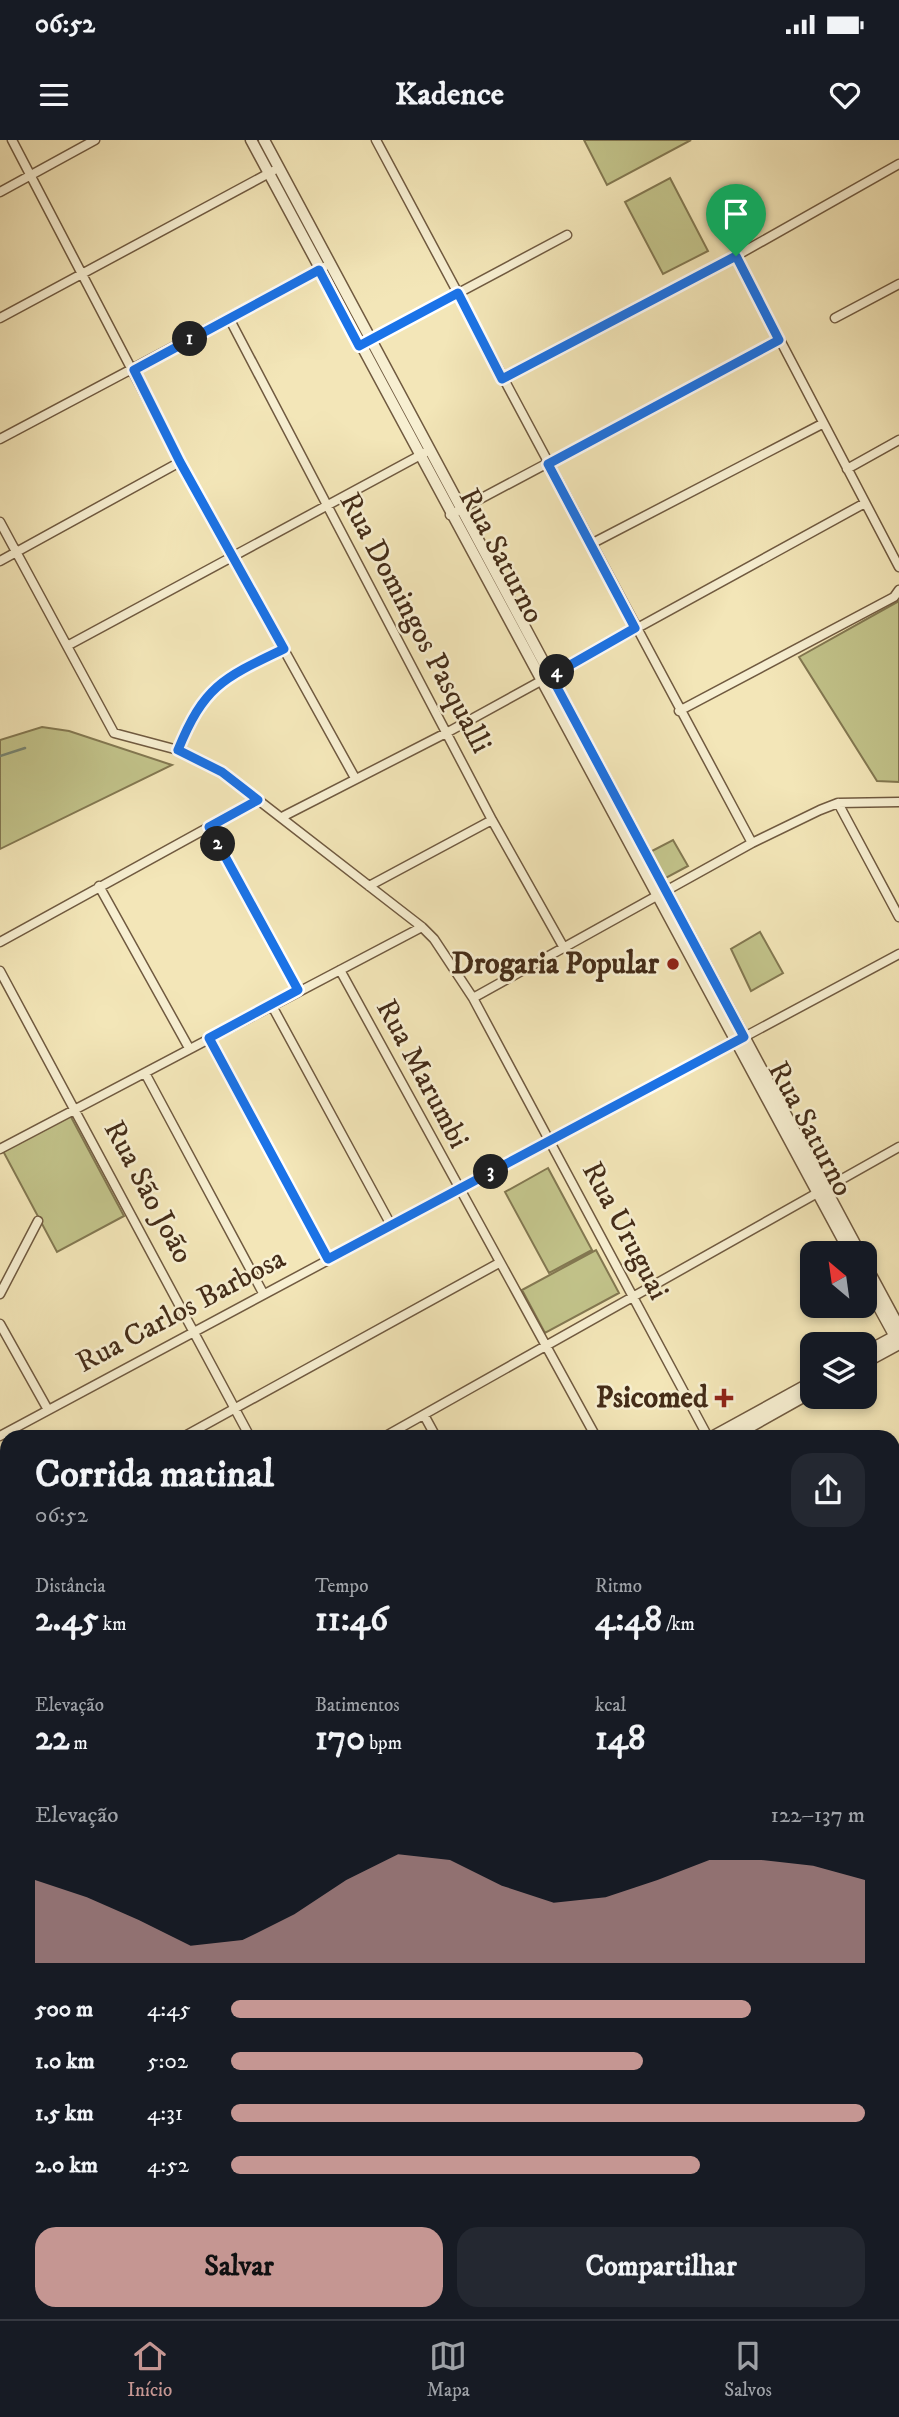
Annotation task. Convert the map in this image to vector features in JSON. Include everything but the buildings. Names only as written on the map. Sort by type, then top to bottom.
[{"type":"street","points":[[12,140],[180,462],[355,778]]},
{"type":"street","points":[[0,192],[95,140]]},
{"type":"street","name":"Rua Saturno","points":[[251,140],[274,170],[330,264],[364,343]]},
{"type":"street","name":"Rua Saturno","points":[[264,140],[274,170],[319,270],[364,343],[424,453],[461,509],[546,679],[821,1190],[853,1241]]},
{"type":"street","points":[[376,140],[679,711],[752,843]]},
{"type":"street","points":[[502,379],[736,256],[899,164]]},
{"type":"street","points":[[0,318],[274,170]]},
{"type":"street","points":[[364,343],[567,235]]},
{"type":"street","points":[[736,256],[865,503],[895,546],[899,567]]},
{"type":"street","points":[[0,439],[330,264]]},
{"type":"street","points":[[835,318],[899,284]]},
{"type":"street","name":"Rua Domingos Pasqualli","points":[[229,318],[492,820],[564,947]]},
{"type":"street","points":[[450,515],[779,340]]},
{"type":"street","points":[[591,544],[822,424]]},
{"type":"street","points":[[847,469],[899,440]]},
{"type":"street","points":[[0,522],[67,646],[424,453]]},
{"type":"street","name":"Rua Saturno","points":[[424,453],[450,515],[546,679]]},
{"type":"street","points":[[0,561],[180,462]]},
{"type":"street","points":[[282,817],[546,679],[865,503]]},
{"type":"street","points":[[679,711],[894,597],[899,590]]},
{"type":"street","name":"Rua Uruguai","points":[[67,646],[114,733],[178,750],[222,772],[422,927],[450,961],[551,1140],[706,1430]]},
{"type":"street","points":[[178,750],[191,719],[213,688],[237,671],[284,649]]},
{"type":"street","points":[[0,942],[258,800]]},
{"type":"street","points":[[473,998],[752,843],[838,803],[899,802]]},
{"type":"street","points":[[838,803],[899,917]]},
{"type":"street","points":[[369,886],[492,820]]},
{"type":"street","points":[[209,827],[298,990]]},
{"type":"street","points":[[99,887],[189,1048]]},
{"type":"street","points":[[0,1149],[271,1004],[422,927]]},
{"type":"street","name":"Rua Carlos Barbosa","points":[[10,1430],[899,954]]},
{"type":"street","name":"Rua Marumbi","points":[[340,970],[592,1430]]},
{"type":"street","name":"Rua São João","points":[[0,971],[246,1430]]},
{"type":"street","points":[[271,1004],[391,1225]]},
{"type":"street","points":[[209,1038],[328,1259]]},
{"type":"street","points":[[145,1073],[263,1293]]},
{"type":"street","points":[[397,1430],[899,1147]]},
{"type":"street","name":"Rua Saturno","points":[[821,1190],[844,1241]]},
{"type":"street","points":[[0,1294],[38,1221]]},
{"type":"street","points":[[195,1430],[499,1263]]},
{"type":"street","points":[[877,1291],[898,1338]]},
{"type":"street","points":[[877,1302],[898,1338]]},
{"type":"street","points":[[0,1324],[47,1408]]},
{"type":"street","points":[[877,1347],[898,1338]]},
{"type":"street","points":[[877,1353],[898,1338]]},
{"type":"street","points":[[723,1430],[800,1388]]},
{"type":"street","points":[[744,1430],[800,1399]]},
{"type":"street","points":[[424,1415],[432,1430]]},
{"type":"green space","points":[[584,140],[691,140],[607,185]]},
{"type":"green space","points":[[670,178],[708,251],[663,274],[625,202]]},
{"type":"green space","points":[[899,601],[899,782],[877,781],[799,657]]},
{"type":"green space","points":[[42,727],[69,731],[172,765],[0,849],[0,740]]},
{"type":"green space","points":[[673,840],[688,866],[664,879],[650,852]]},
{"type":"green space","points":[[760,932],[783,973],[751,991],[731,949]]},
{"type":"green space","points":[[70,1115],[124,1216],[57,1252],[3,1151]]},
{"type":"green space","points":[[548,1168],[592,1250],[549,1273],[505,1192]]},
{"type":"green space","points":[[596,1250],[619,1293],[545,1333],[522,1290]]},
{"type":"waterway","points":[[0,756],[25,748]]},
{"type":"place","name":"Drogaria Popular","points":[[673,964]]},
{"type":"place","name":"Psicomed","points":[[724,1398]]},
{"type":"route","points":[[736,256],[779,340],[548,464],[635,628],[551,676],[744,1037],[328,1259],[209,1038],[298,990],[209,827],[258,800],[222,772],[178,750],[200,703],[213,688],[237,671],[284,649],[180,462],[134,370],[319,270],[359,346],[458,293],[502,379],[736,256]]}]
